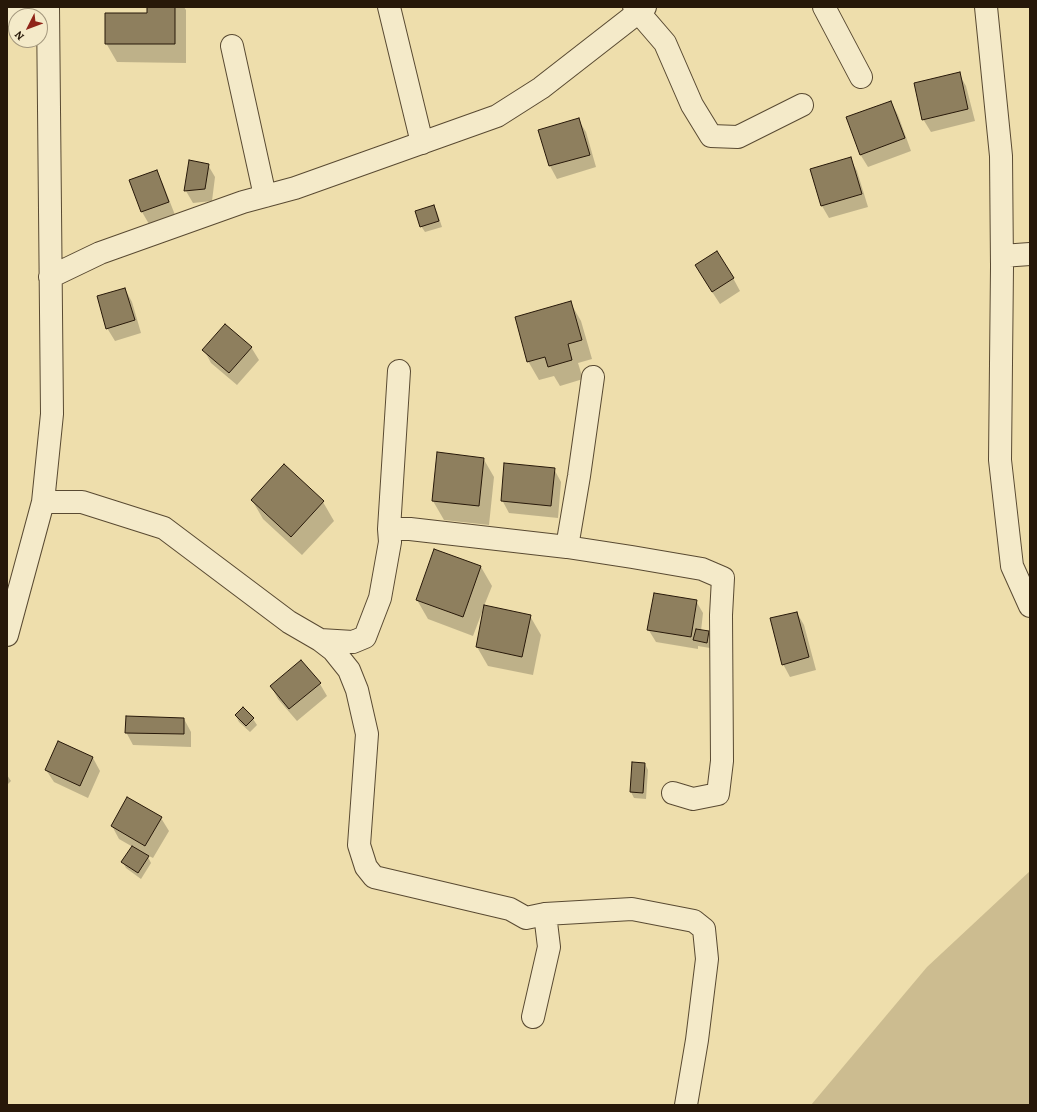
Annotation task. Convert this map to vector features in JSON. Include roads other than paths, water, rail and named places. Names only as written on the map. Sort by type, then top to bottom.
[{"type":"street","points":[[389,7],[422,143]]},
{"type":"street","points":[[824,7],[860,77]]},
{"type":"street","points":[[986,7],[1001,156],[1002,256],[1000,460],[1012,566],[1030,606]]},
{"type":"street","points":[[50,277],[100,253],[243,202],[295,188],[497,116],[540,88],[640,9],[665,43],[692,105],[712,136],[738,137],[802,105]]},
{"type":"street","points":[[232,46],[265,196]]},
{"type":"street","points":[[7,635],[43,502],[52,414],[44,48]]},
{"type":"street","points":[[1002,256],[1030,254]]},
{"type":"street","points":[[320,640],[353,642],[365,637],[380,598],[390,542],[389,529],[399,371]]},
{"type":"street","points":[[567,547],[593,377]]},
{"type":"street","points":[[43,502],[82,502],[164,528],[288,622],[320,640],[333,650],[349,670],[357,690],[367,734],[359,844],[366,867],[374,877],[510,909],[526,918],[545,914],[632,909],[694,921],[704,929],[707,959],[697,1040],[686,1105]]},
{"type":"street","points":[[389,529],[410,528],[567,547],[702,569],[723,578],[721,615],[722,761],[718,794],[693,800],[673,793]]},
{"type":"street","points":[[533,1017],[549,947],[545,914]]}]
